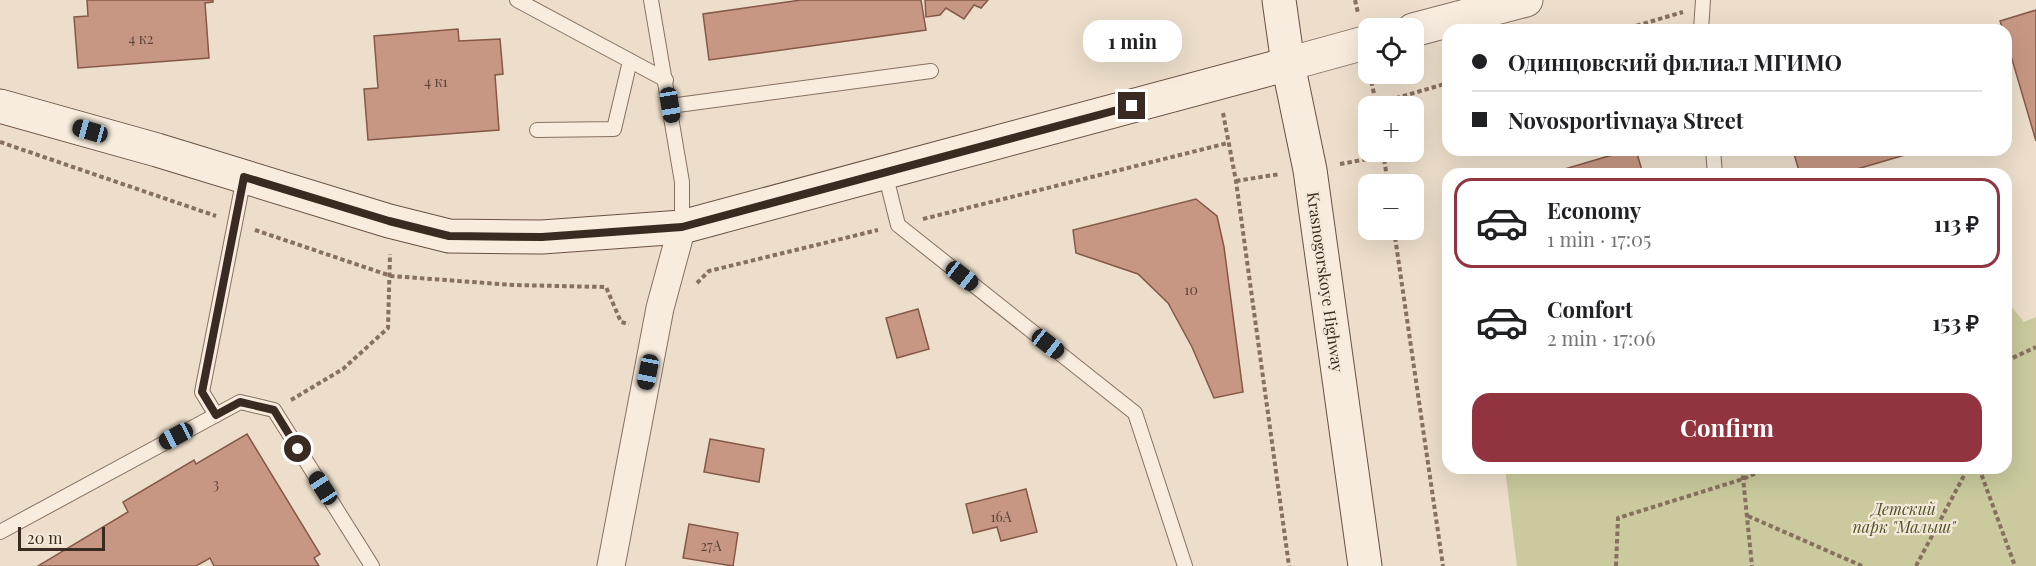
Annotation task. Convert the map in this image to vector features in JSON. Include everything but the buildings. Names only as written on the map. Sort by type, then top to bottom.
[{"type":"main road","name":"Krasnogorskoye Highway","points":[[1279,0],[1288,64],[1310,170],[1365,566]]},
{"type":"main road","points":[[1424,27],[1526,0]]},
{"type":"main road","points":[[0,106],[389,221],[449,236],[542,237],[682,227],[1358,45]]},
{"type":"street","points":[[611,566],[660,308],[682,227]]},
{"type":"lane","points":[[517,0],[666,80]]},
{"type":"lane","points":[[651,0],[682,182],[682,227]]},
{"type":"lane","points":[[1701,24],[1703,3]]},
{"type":"lane","points":[[537,130],[614,129],[630,61]]},
{"type":"lane","points":[[670,105],[931,71]]},
{"type":"lane","points":[[885,173],[898,225],[1136,413],[1185,566]]},
{"type":"lane","points":[[216,415],[202,392],[244,177]]},
{"type":"lane","points":[[0,532],[240,402],[274,410],[372,566]]},
{"type":"path","points":[[1640,24],[1703,3]]},
{"type":"path","points":[[1217,84],[1236,181],[1289,566]]},
{"type":"path","points":[[1405,96],[1442,85]]},
{"type":"path","points":[[274,410],[343,369],[388,328],[391,276],[389,221]]},
{"type":"path","points":[[1395,240],[1443,566]]},
{"type":"path","points":[[2012,358],[2036,347]]},
{"type":"path","points":[[1743,474],[1752,566]]},
{"type":"path","points":[[1616,566],[1618,518],[1754,474]]},
{"type":"path","points":[[1916,566],[1965,474]]},
{"type":"path","points":[[1981,474],[2015,566]]},
{"type":"path","points":[[1748,516],[1862,566]]},
{"type":"green space","name":"Детский парк \"Малыш\"","points":[[2012,307],[2024,322],[2036,317],[2036,566],[1517,566],[1506,474],[2012,474]]},
{"type":"route","points":[[298,449],[274,410],[240,402],[216,415],[202,392],[244,177],[389,221],[449,236],[542,237],[682,227],[1132,106]]}]
